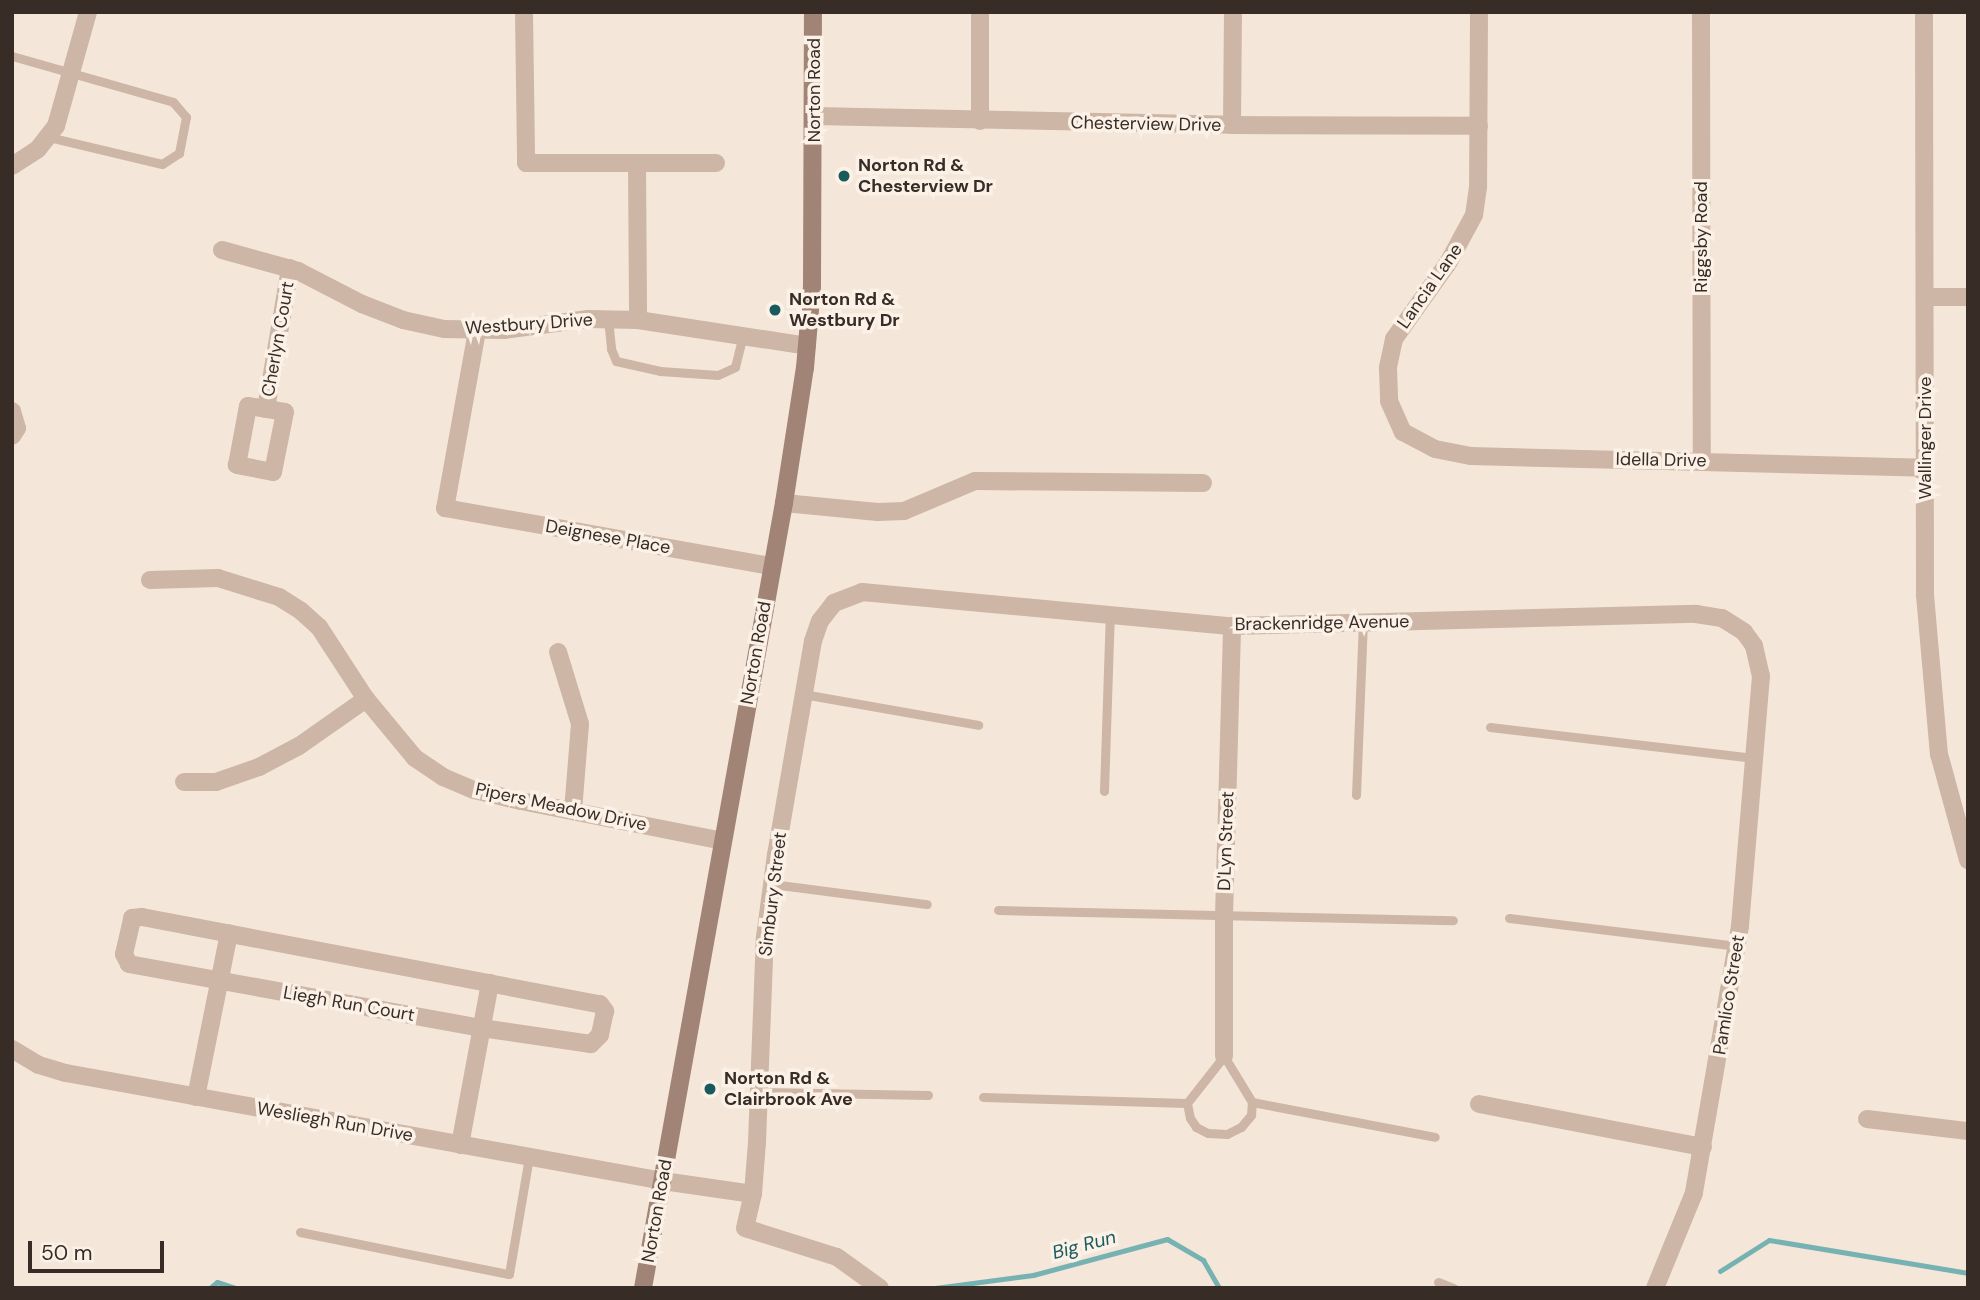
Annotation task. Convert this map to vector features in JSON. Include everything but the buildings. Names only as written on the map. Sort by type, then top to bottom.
[{"type":"main road","name":"Norton Road","points":[[643,1288],[784,503],[807,346],[812,286],[813,12]]},
{"type":"street","points":[[524,12],[526,163],[716,163]]},
{"type":"street","points":[[980,121],[981,12]]},
{"type":"street","points":[[1232,125],[1233,12]]},
{"type":"street","name":"Lancia Lane","points":[[1403,432],[1389,401],[1388,368],[1394,339],[1448,263],[1474,215],[1479,187],[1479,12]]},
{"type":"street","name":"Riggsby Road","points":[[1701,12],[1702,461]]},
{"type":"street","name":"Wallinger Drive","points":[[1924,12],[1924,595],[1929,672],[1939,754],[1968,860]]},
{"type":"street","points":[[12,166],[27,158],[50,137],[56,126],[83,14]]},
{"type":"street","name":"Chesterview Drive","points":[[814,116],[1232,125],[1479,126]]},
{"type":"street","points":[[637,163],[638,320]]},
{"type":"street","name":"Westbury Drive","points":[[222,250],[290,268],[362,304],[403,320],[444,329],[477,331],[608,319],[638,320],[807,346]]},
{"type":"street","name":"Cherlyn Court","points":[[266,409],[290,268]]},
{"type":"street","points":[[1925,297],[1968,297]]},
{"type":"street","name":"Deignese Place","points":[[477,331],[445,508],[771,566]]},
{"type":"street","points":[[12,411],[17,428],[12,436]]},
{"type":"street","name":"Idella Drive","points":[[1403,432],[1435,449],[1471,456],[1924,468]]},
{"type":"street","points":[[784,503],[878,512],[904,511],[975,481],[1203,483]]},
{"type":"street","name":"Pipers Meadow Drive","points":[[150,580],[218,578],[279,597],[319,627],[366,699],[415,758],[443,777],[474,790],[723,841]]},
{"type":"street","name":"Brackenridge Avenue","points":[[834,603],[862,592],[893,592],[1232,626],[1710,615],[1733,624],[1754,646],[1760,668],[1759,692]]},
{"type":"street","name":"Simbury Street","points":[[834,603],[820,621],[813,640],[772,884],[765,937],[753,1194],[745,1228],[837,1256],[880,1288]]},
{"type":"street","name":"D'Lyn Street","points":[[1224,1056],[1224,916],[1232,626]]},
{"type":"street","points":[[558,652],[580,724],[573,811]]},
{"type":"street","name":"Pamlico Street","points":[[1655,1288],[1694,1193],[1703,1147],[1737,946],[1759,692]]},
{"type":"street","points":[[184,782],[216,782],[259,767],[299,746],[366,699]]},
{"type":"street","name":"Liegh Run Court","points":[[142,917],[600,1004],[604,1011],[600,1035],[591,1044],[481,1028],[218,980],[129,964],[124,954],[132,918],[142,917]]},
{"type":"street","points":[[196,1097],[229,933]]},
{"type":"street","points":[[460,1145],[490,983]]},
{"type":"street","name":"Wesliegh Run Drive","points":[[12,1049],[39,1065],[66,1073],[663,1181],[753,1194]]},
{"type":"street","points":[[1479,1104],[1703,1147]]},
{"type":"street","points":[[1867,1119],[1968,1131]]},
{"type":"lane","points":[[12,56],[173,102],[186,117],[179,153],[162,164],[50,137]]},
{"type":"lane","points":[[608,319],[611,349],[617,360],[660,371],[718,375],[735,367],[743,336]]},
{"type":"lane","points":[[1104,791],[1110,614]]},
{"type":"lane","points":[[1356,795],[1363,622]]},
{"type":"lane","points":[[803,695],[978,725]]},
{"type":"lane","points":[[1490,727],[1754,758]]},
{"type":"lane","points":[[772,884],[927,904]]},
{"type":"lane","points":[[998,910],[1453,920]]},
{"type":"lane","points":[[1509,918],[1737,946]]},
{"type":"lane","points":[[1224,1056],[1252,1102],[1251,1115],[1241,1127],[1227,1134],[1209,1133],[1196,1127],[1190,1118],[1187,1103],[1224,1056]]},
{"type":"lane","points":[[759,1091],[929,1094]]},
{"type":"lane","points":[[983,1097],[1187,1103]]},
{"type":"lane","points":[[1252,1102],[1435,1137]]},
{"type":"lane","points":[[300,1232],[509,1274],[529,1157]]},
{"type":"lane","points":[[1438,1282],[1454,1288]]},
{"type":"waterway","name":"Big Run","points":[[935,1288],[1033,1275],[1167,1239],[1203,1260],[1219,1288]]},
{"type":"waterway","points":[[1720,1271],[1769,1240],[1968,1273]]},
{"type":"waterway","name":"Big Run","points":[[210,1288],[217,1282],[235,1288]]},
{"type":"place","name":"Norton Rd & Chesterview Dr","points":[[844,176]]},
{"type":"place","name":"Norton Rd & Westbury Dr","points":[[775,310]]},
{"type":"place","name":"Norton Rd & Clairbrook Ave","points":[[710,1089]]}]
